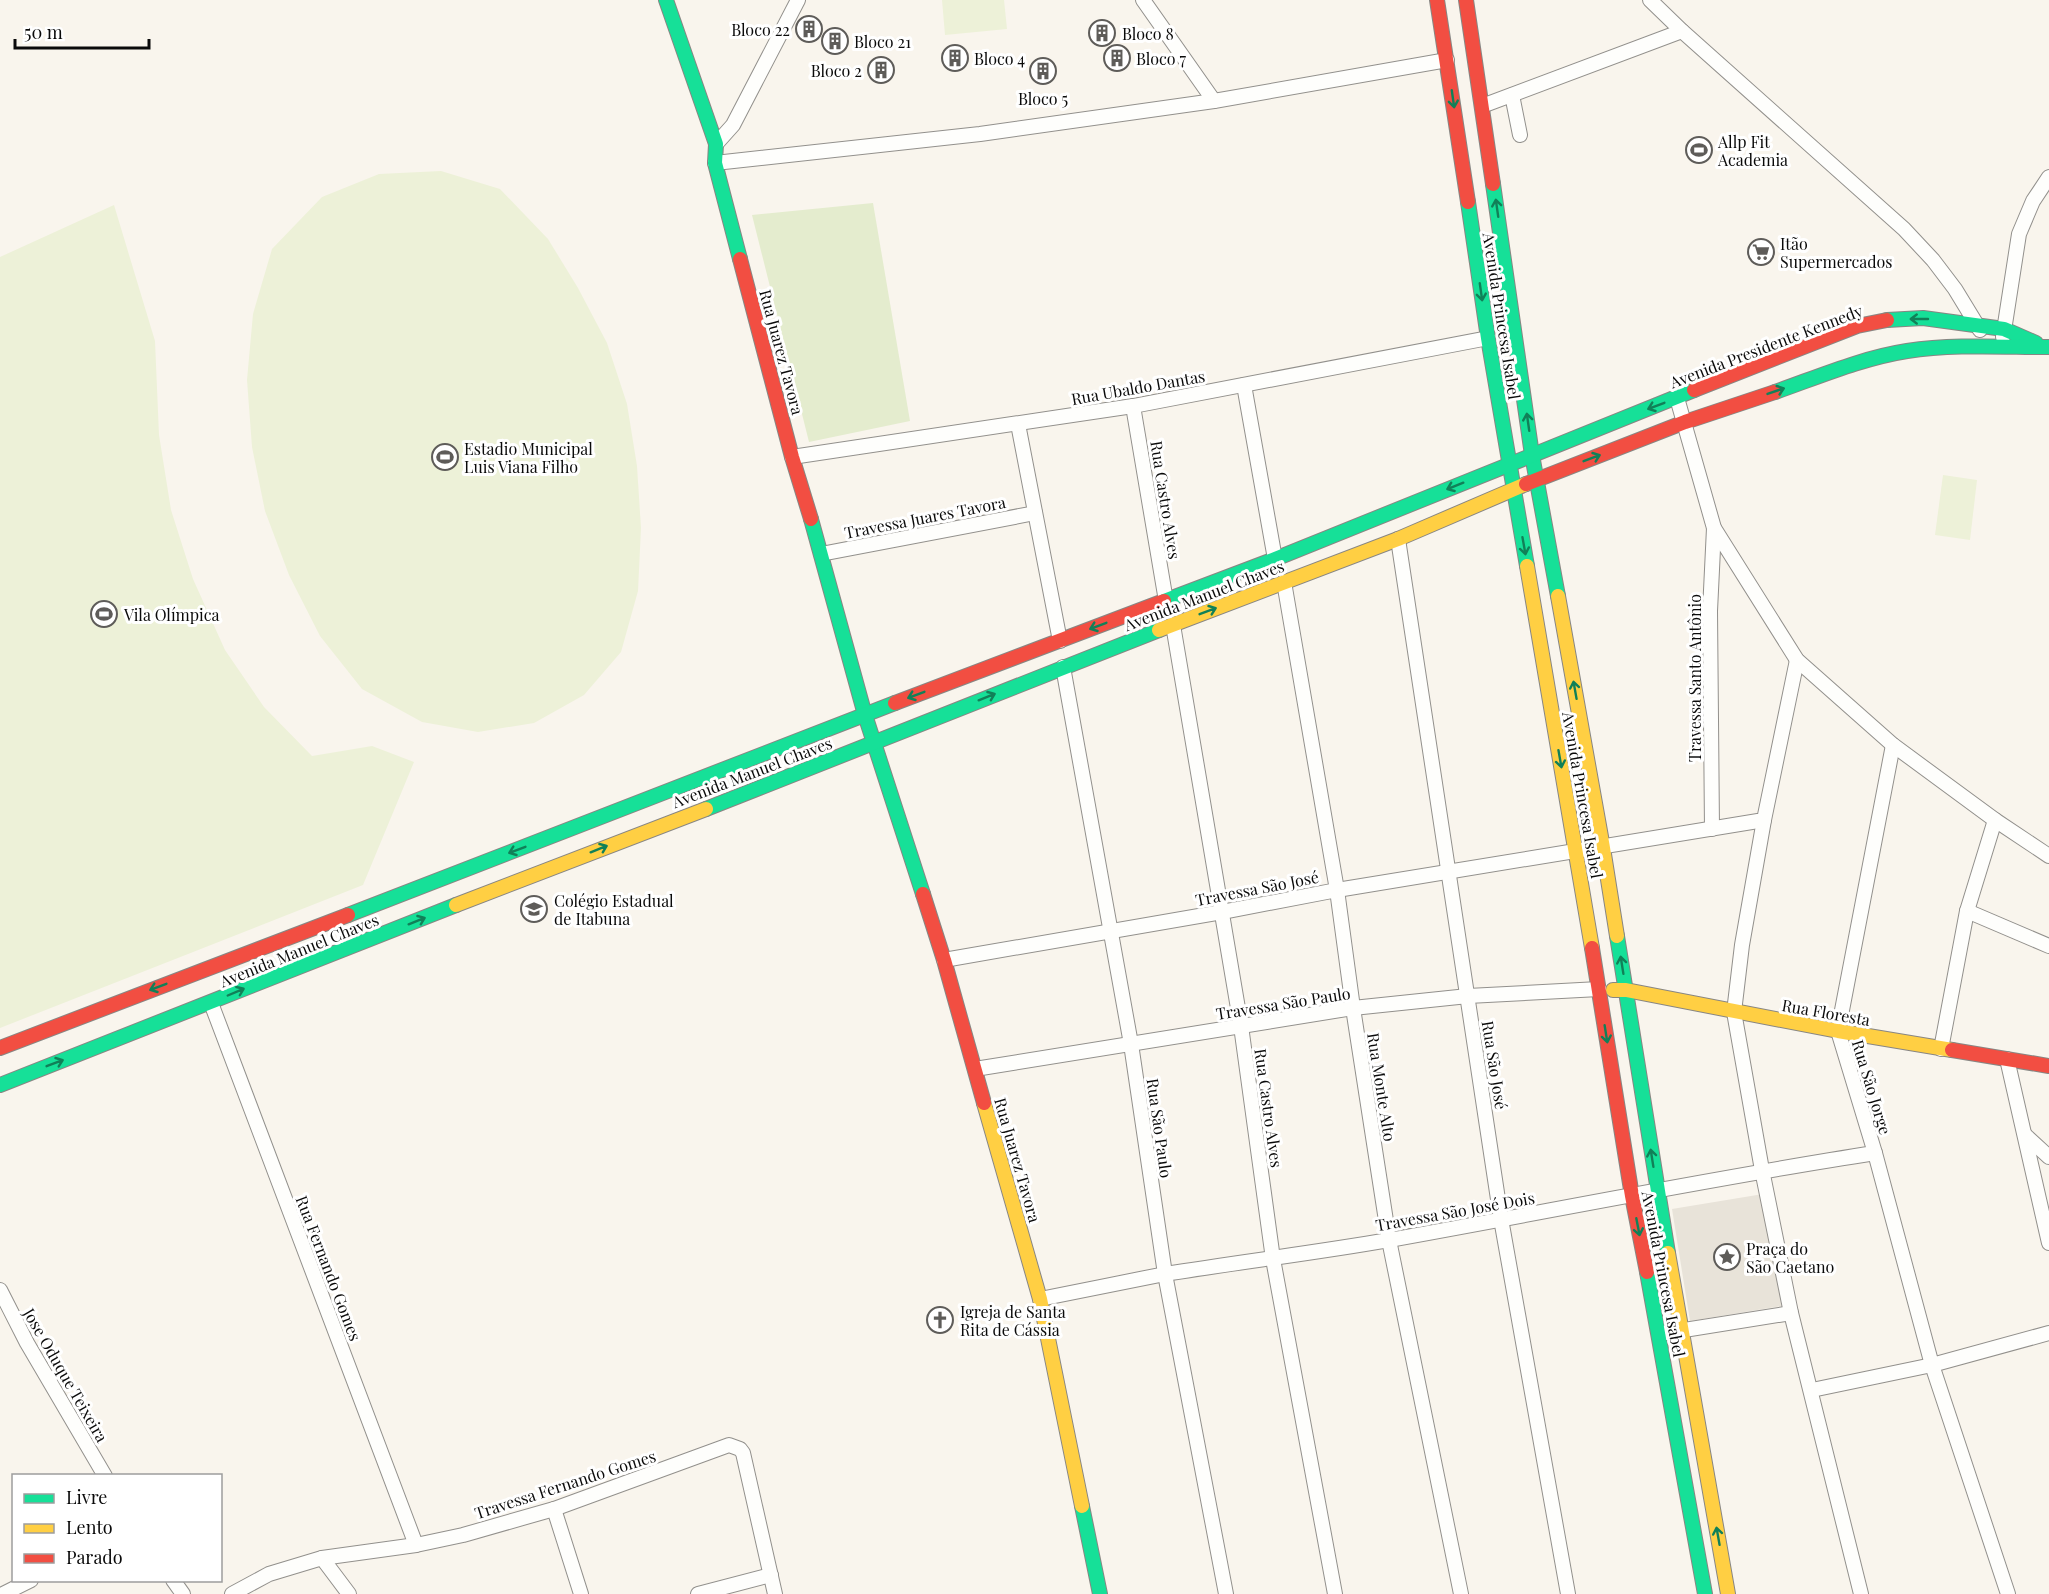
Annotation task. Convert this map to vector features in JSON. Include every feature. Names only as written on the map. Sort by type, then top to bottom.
[{"type":"main road","name":"Rua Juarez Tavora","points":[[666,0],[716,144],[715,162],[792,457],[865,715],[944,960],[1040,1299],[1100,1594]]},
{"type":"main road","name":"Avenida Princesa Isabel","points":[[1437,0],[1488,338],[1632,1196],[1705,1594]]},
{"type":"main road","name":"Avenida Princesa Isabel","points":[[1466,0],[1532,455],[1603,848],[1657,1191],[1728,1594]]},
{"type":"main road","name":"Avenida Presidente Kennedy","points":[[1510,465],[1857,326],[1888,320],[1923,318],[2004,329],[2046,346]]},
{"type":"main road","name":"Avenida Presidente Kennedy","points":[[1514,489],[1685,422],[1875,358],[1929,348],[2046,346]]},
{"type":"main road","name":"Avenida Manuel Chaves","points":[[0,1048],[1275,559],[1510,465]]},
{"type":"main road","name":"Avenida Manuel Chaves","points":[[0,1085],[875,743],[1063,667],[1398,539],[1514,489]]},
{"type":"main road","name":"Rua Floresta","points":[[1599,989],[1626,990],[1838,1031],[2049,1066]]},
{"type":"street","points":[[716,144],[733,125],[798,0]]},
{"type":"street","points":[[1143,0],[1214,101]]},
{"type":"street","points":[[1650,0],[1682,32],[1904,229],[1933,260],[1955,289],[1978,325],[1985,346]]},
{"type":"street","points":[[1482,106],[1682,32]]},
{"type":"street","points":[[715,162],[980,134],[1214,101],[1447,60]]},
{"type":"street","points":[[1512,95],[1520,135]]},
{"type":"street","points":[[2002,346],[2019,234],[2033,201],[2049,177]]},
{"type":"street","name":"Rua Ubaldo Dantas","points":[[792,457],[1133,405],[1488,338]]},
{"type":"street","points":[[1244,385],[1275,559]]},
{"type":"street","points":[[1677,398],[1714,528],[1797,660],[1893,745],[1995,820],[2049,856]]},
{"type":"street","name":"Rua Castro Alves","points":[[1133,405],[1166,601]]},
{"type":"street","points":[[1018,424],[1060,640]]},
{"type":"street","name":"Travessa Juares Tavora","points":[[821,554],[1035,513]]},
{"type":"street","name":"Travessa Santo Antônio","points":[[1712,829],[1710,611],[1714,528]]},
{"type":"street","name":"Rua São José","points":[[1398,539],[1501,1219],[1568,1594]]},
{"type":"street","name":"Rua Monte Alto","points":[[1284,582],[1337,890],[1389,1240],[1461,1594]]},
{"type":"street","name":"Rua Castro Alves","points":[[1173,625],[1241,1026],[1273,1259],[1335,1594]]},
{"type":"street","points":[[1797,660],[1764,820],[1742,945],[1734,1012],[1762,1170],[1791,1312],[1861,1594]]},
{"type":"street","name":"Rua São Paulo","points":[[1063,667],[1131,1044],[1165,1274],[1226,1594]]},
{"type":"street","name":"Rua São Jorge","points":[[1893,745],[1838,1031],[1875,1153],[1932,1365],[2008,1594]]},
{"type":"street","points":[[1576,852],[1764,820]]},
{"type":"street","points":[[1941,1049],[1967,911],[1995,820]]},
{"type":"street","name":"Travessa São José","points":[[944,960],[1448,871],[1576,852]]},
{"type":"street","points":[[1967,911],[2049,946]]},
{"type":"street","name":"Travessa São Paulo","points":[[975,1069],[1353,1008],[1467,996],[1599,989]]},
{"type":"street","name":"Rua Fernando Gomes","points":[[211,1002],[416,1545]]},
{"type":"street","points":[[2007,1059],[2049,1243]]},
{"type":"street","points":[[2025,1135],[2049,1157]]},
{"type":"street","name":"Travessa São José Dois","points":[[1040,1299],[1165,1274],[1389,1240],[1762,1170],[1875,1153]]},
{"type":"street","name":"Jose Oduque Teixeira","points":[[0,1290],[27,1343],[104,1474]]},
{"type":"street","points":[[1659,1334],[1791,1312]]},
{"type":"street","points":[[1812,1390],[1932,1365],[2049,1333]]},
{"type":"street","name":"Travessa Fernando Gomes","points":[[232,1594],[269,1574],[322,1558],[416,1545],[463,1535],[554,1509],[729,1445],[735,1446],[743,1453],[771,1575]]},
{"type":"street","points":[[554,1509],[580,1594]]},
{"type":"street","points":[[322,1558],[349,1594]]},
{"type":"street","points":[[698,1594],[771,1575],[775,1594]]},
{"type":"street","points":[[3,1594],[29,1582]]},
{"type":"street","points":[[174,1582],[183,1594]]},
{"type":"green space","points":[[942,0],[1004,0],[1007,29],[945,35]]},
{"type":"green space","name":"Estadio Municipal Luis Viana Filho","points":[[441,171],[500,189],[548,239],[578,288],[607,343],[627,404],[637,466],[641,528],[638,591],[621,652],[584,695],[534,723],[478,732],[422,722],[362,689],[320,636],[289,575],[265,511],[252,447],[247,380],[253,314],[272,249],[322,197],[379,174]]},
{"type":"green space","points":[[873,203],[910,421],[809,442],[752,215]]},
{"type":"green space","name":"Vila Olímpica","points":[[114,205],[155,341],[159,435],[171,510],[193,579],[225,650],[264,707],[312,756],[372,746],[414,762],[363,885],[0,1028],[0,257]]},
{"type":"green space","points":[[1943,475],[1977,480],[1970,540],[1935,535]]},
{"type":"shaded area","name":"Praça do São Caetano","points":[[1763,1194],[1782,1306],[1690,1321],[1672,1209]]},
{"type":"traffic: fast","points":[[666,0],[716,144],[715,163],[740,259]]},
{"type":"traffic: fast","points":[[1493,184],[1532,455],[1558,596]]},
{"type":"traffic: fast","points":[[1468,202],[1488,338],[1527,566]]},
{"type":"traffic: fast","points":[[1887,320],[1923,318],[2004,329],[2036,343]]},
{"type":"traffic: fast","points":[[1775,392],[1857,363],[1907,351],[1960,347],[2049,347]]},
{"type":"traffic: fast","points":[[1164,601],[1275,559],[1694,390]]},
{"type":"traffic: fast","points":[[811,519],[865,715],[923,894]]},
{"type":"traffic: fast","points":[[706,809],[1159,630]]},
{"type":"traffic: fast","points":[[348,915],[895,703]]},
{"type":"traffic: fast","points":[[0,1085],[456,905]]},
{"type":"traffic: fast","points":[[1617,936],[1668,1253]]},
{"type":"traffic: fast","points":[[1647,1272],[1705,1594]]},
{"type":"traffic: fast","points":[[1082,1506],[1100,1594]]},
{"type":"traffic: slow","points":[[1159,630],[1398,539],[1526,484]]},
{"type":"traffic: slow","points":[[1527,566],[1592,948]]},
{"type":"traffic: slow","points":[[1558,596],[1617,936]]},
{"type":"traffic: slow","points":[[456,905],[706,809]]},
{"type":"traffic: slow","points":[[1613,990],[1626,990],[1838,1031],[1952,1050]]},
{"type":"traffic: slow","points":[[984,1103],[1040,1299],[1082,1506]]},
{"type":"traffic: slow","points":[[1668,1253],[1728,1594]]},
{"type":"traffic: jam","points":[[1437,0],[1468,202]]},
{"type":"traffic: jam","points":[[1466,0],[1493,184]]},
{"type":"traffic: jam","points":[[740,259],[792,457],[811,519]]},
{"type":"traffic: jam","points":[[1694,390],[1857,326],[1887,320]]},
{"type":"traffic: jam","points":[[1526,484],[1685,422],[1775,392]]},
{"type":"traffic: jam","points":[[895,703],[1164,601]]},
{"type":"traffic: jam","points":[[923,894],[984,1103]]},
{"type":"traffic: jam","points":[[0,1048],[348,915]]},
{"type":"traffic: jam","points":[[1592,948],[1632,1196],[1647,1272]]},
{"type":"traffic: jam","points":[[1952,1050],[2049,1066]]},
{"type":"place","name":"Bloco 22","points":[[809,29]]},
{"type":"place","name":"Bloco 8","points":[[1102,33]]},
{"type":"place","name":"Bloco 21","points":[[835,41]]},
{"type":"place","name":"Bloco 4","points":[[955,58]]},
{"type":"place","name":"Bloco 7","points":[[1117,58]]},
{"type":"place","name":"Bloco 2","points":[[881,70]]},
{"type":"place","name":"Bloco 5","points":[[1043,71]]},
{"type":"place","name":"Allp Fit Academia","points":[[1699,150]]},
{"type":"place","name":"Itão Supermercados","points":[[1761,252]]},
{"type":"place","name":"Estadio Municipal Luis Viana Filho","points":[[445,457]]},
{"type":"place","name":"Vila Olímpica","points":[[104,614]]},
{"type":"place","name":"Colégio Estadual de Itabuna","points":[[534,909]]},
{"type":"place","name":"Praça do São Caetano","points":[[1727,1257]]},
{"type":"place","name":"Igreja de Santa Rita de Cássia","points":[[940,1320]]}]
